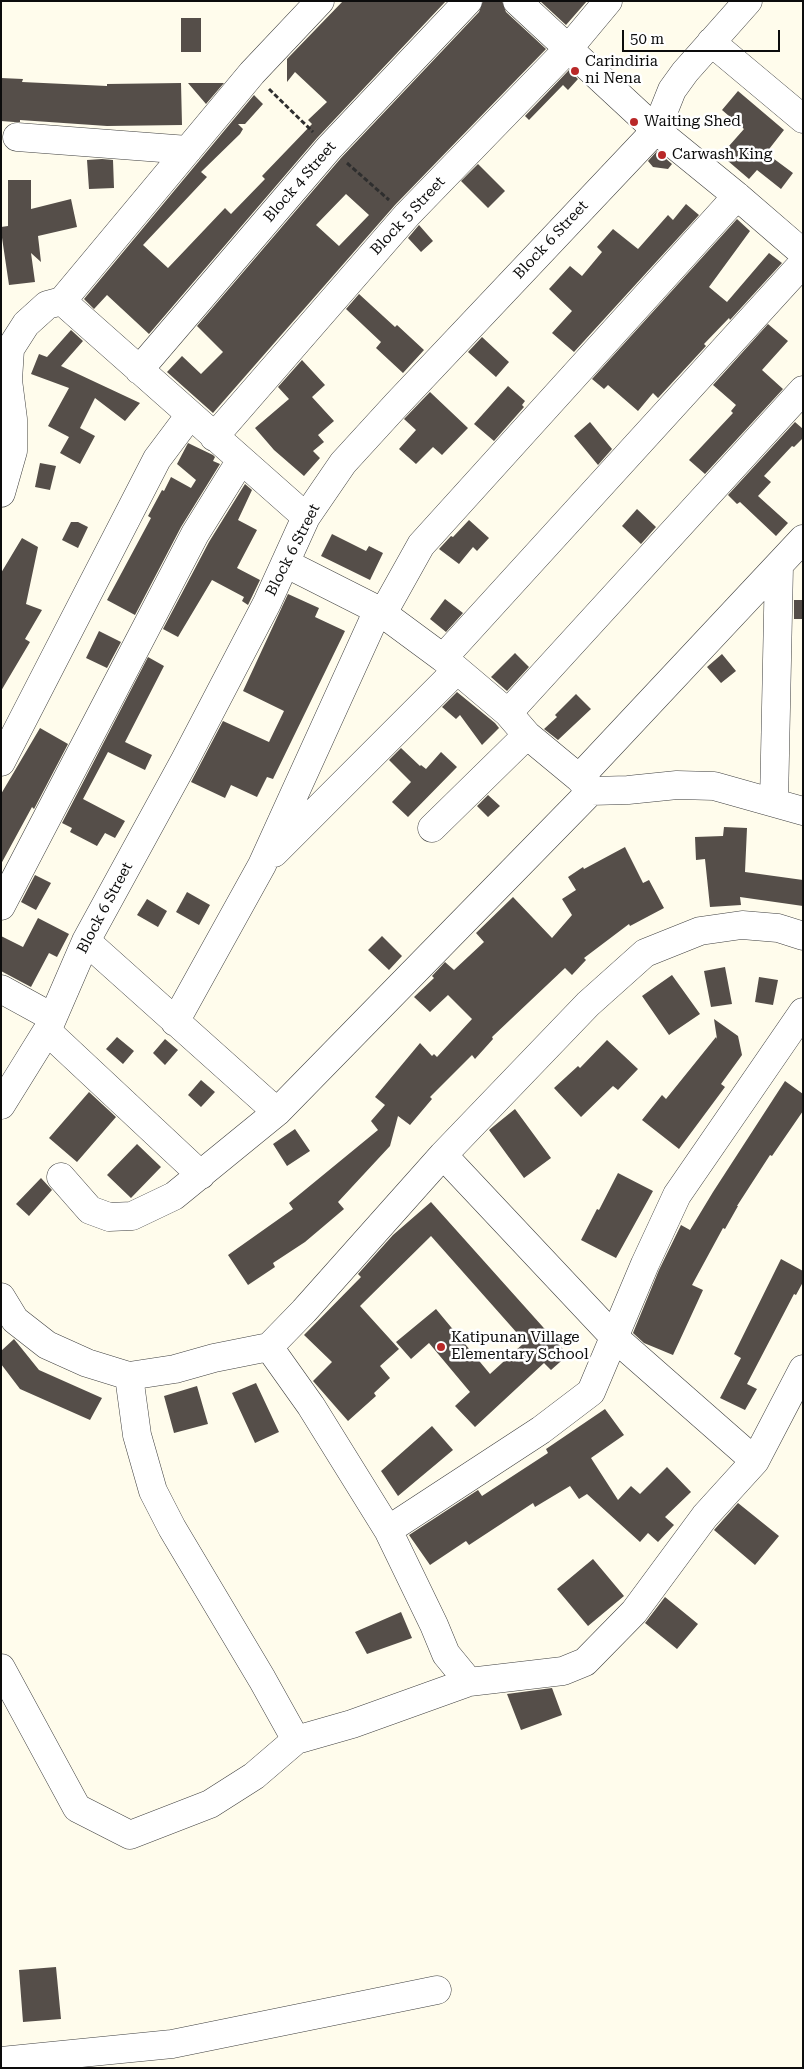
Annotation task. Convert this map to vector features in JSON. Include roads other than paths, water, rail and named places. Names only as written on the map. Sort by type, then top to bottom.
[{"type":"street","points":[[1,493],[13,451],[13,419],[8,380],[10,349],[26,324],[47,305],[62,301],[252,73],[320,1]]},
{"type":"street","name":"Block 4 Street","points":[[139,370],[329,148],[468,1]]},
{"type":"street","points":[[517,1],[656,130],[803,253]]},
{"type":"street","name":"Block 5 Street","points":[[214,437],[407,215],[568,49],[608,1]]},
{"type":"street","name":"Block 6 Street","points":[[1,1105],[50,1024],[86,941],[185,760],[267,603],[306,517],[343,463],[656,130],[672,90],[684,72],[748,1]]},
{"type":"street","points":[[711,42],[803,119]]},
{"type":"street","points":[[18,138],[188,150]]},
{"type":"street","points":[[175,1022],[262,865],[380,611],[421,545],[737,196]]},
{"type":"street","points":[[262,865],[450,664],[803,263]]},
{"type":"street","points":[[62,301],[306,517]]},
{"type":"street","points":[[508,713],[803,390]]},
{"type":"street","points":[[1,762],[157,459],[190,416]]},
{"type":"street","points":[[1,906],[195,534],[241,460]]},
{"type":"street","points":[[61,1177],[90,1210],[109,1217],[132,1216],[174,1196],[277,1112],[585,785],[803,539]]},
{"type":"street","points":[[285,563],[380,611],[450,664],[508,713],[527,735],[585,785],[628,790],[677,785],[714,786],[803,811]]},
{"type":"street","points":[[774,802],[779,566]]},
{"type":"street","points":[[432,828],[527,735]]},
{"type":"street","points":[[1,1297],[15,1320],[47,1345],[87,1363],[129,1376],[175,1369],[214,1358],[269,1347],[304,1311],[443,1155],[588,1004],[646,953],[700,931],[742,925],[778,928],[803,936]]},
{"type":"street","points":[[86,941],[277,1112]]},
{"type":"street","points":[[1,989],[50,1024],[201,1175]]},
{"type":"street","points":[[388,1530],[541,1430],[590,1392],[677,1195],[803,1012]]},
{"type":"street","points":[[443,1155],[614,1338],[754,1461]]},
{"type":"street","points":[[269,1347],[310,1406],[388,1530],[446,1654],[469,1682]]},
{"type":"street","points":[[1,1668],[77,1808],[130,1835],[210,1804],[254,1776],[296,1740],[352,1724],[469,1682],[563,1671],[585,1662],[634,1612],[705,1516],[754,1461],[803,1369]]},
{"type":"street","points":[[129,1376],[137,1435],[153,1491],[172,1528],[296,1740]]},
{"type":"street","points":[[1,2061],[172,2044],[437,1990]]},
{"type":"place","name":"Carindiria ni Nena","points":[[575,71]]},
{"type":"place","name":"Waiting Shed","points":[[634,122]]},
{"type":"place","name":"Carwash King","points":[[662,155]]},
{"type":"place","name":"Katipunan Village Elementary School","points":[[441,1347]]}]
